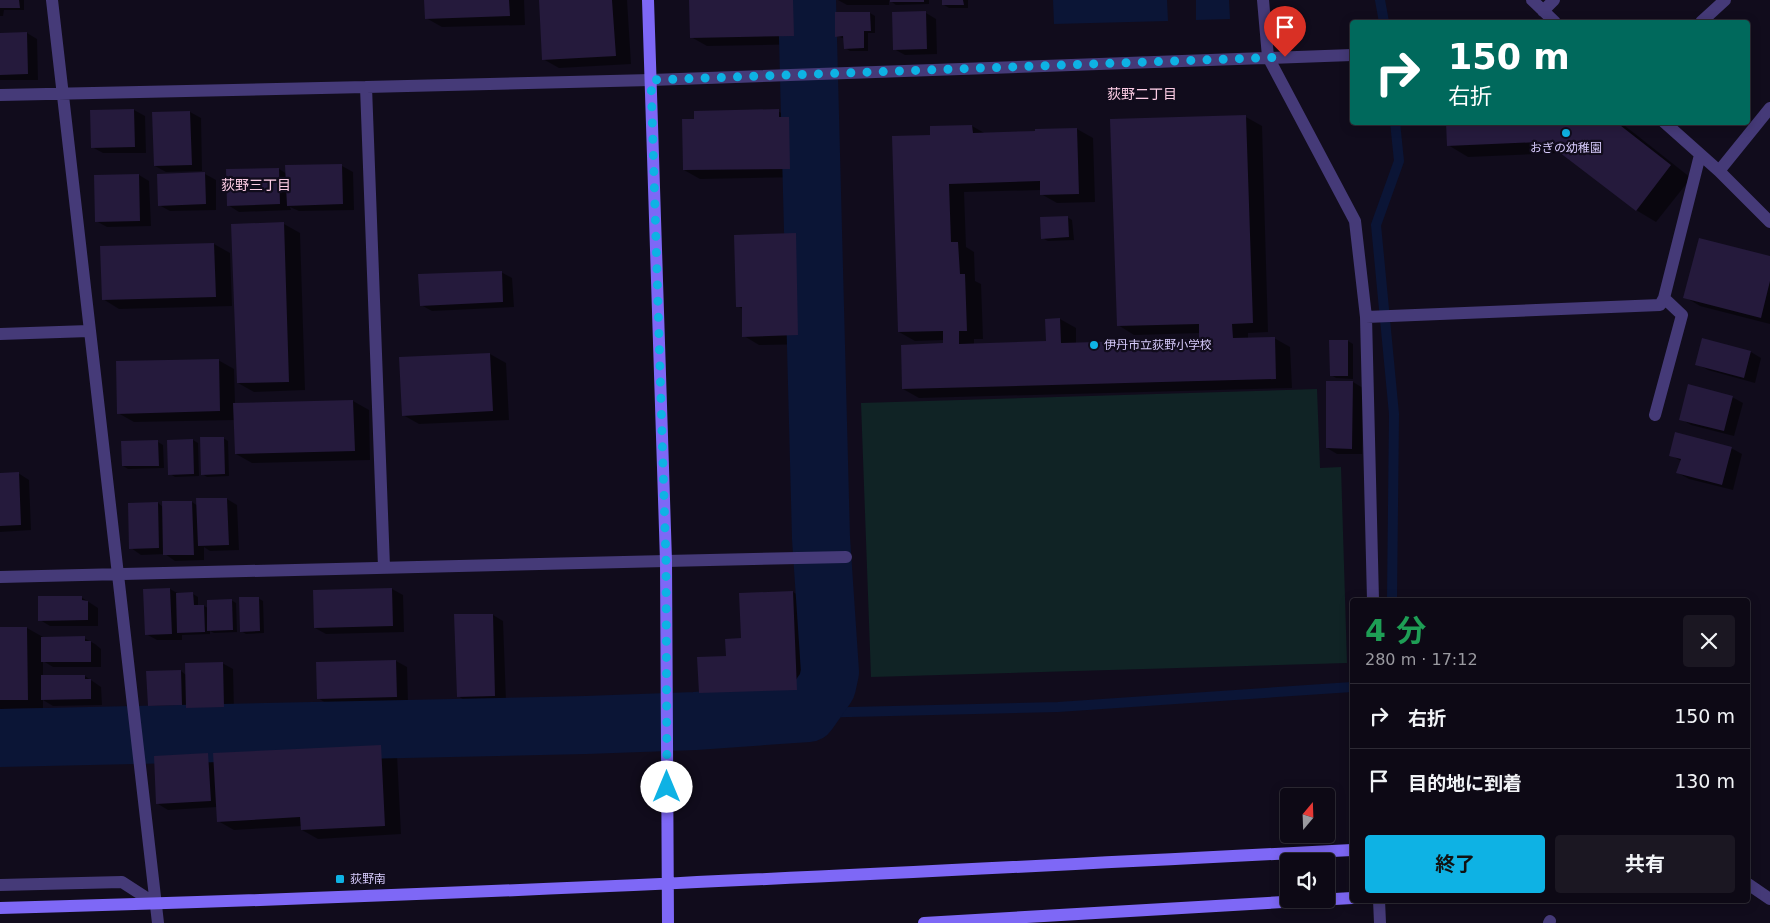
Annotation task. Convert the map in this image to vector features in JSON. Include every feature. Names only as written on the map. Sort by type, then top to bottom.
[{"type":"street","points":[[52,0],[158,923]]},
{"type":"street","points":[[648,0],[666,561],[668,923]]},
{"type":"street","points":[[1263,0],[1268,57],[1355,221],[1366,317],[1372,598]]},
{"type":"street","points":[[1532,0],[1553,20]]},
{"type":"street","points":[[1543,11],[1554,0]]},
{"type":"street","points":[[1703,20],[1717,3]]},
{"type":"street","points":[[0,95],[651,80],[1350,55]]},
{"type":"street","points":[[366,87],[384,566]]},
{"type":"street","points":[[1719,171],[1770,108]]},
{"type":"street","points":[[1667,125],[1719,171],[1770,222]]},
{"type":"street","points":[[1366,317],[1660,306],[1664,298],[1700,155]]},
{"type":"street","points":[[1655,415],[1682,315],[1664,298]]},
{"type":"street","points":[[0,334],[89,332]]},
{"type":"street","points":[[0,577],[384,566],[846,557]]},
{"type":"street","points":[[0,908],[156,904],[668,884],[1350,850]]},
{"type":"street","points":[[0,885],[122,882],[156,904]]},
{"type":"street","points":[[1750,885],[1770,899]]},
{"type":"street","points":[[924,923],[1350,898]]},
{"type":"street","points":[[1379,903],[1380,923]]},
{"type":"green space","points":[[1317,389],[1320,468],[1341,467],[1347,663],[871,677],[861,403]]},
{"type":"water","points":[[1053,0],[1167,0],[1168,21],[1054,24]]},
{"type":"water","points":[[1196,0],[1229,0],[1230,19],[1196,20]]},
{"type":"building","points":[[0,0],[19,0],[20,8],[0,8]]},
{"type":"building","points":[[424,0],[509,0],[510,16],[425,19]]},
{"type":"building","points":[[539,0],[612,0],[616,56],[542,60]]},
{"type":"building","points":[[689,0],[793,0],[794,36],[690,38]]},
{"type":"building","points":[[890,0],[924,0],[924,2],[890,2]]},
{"type":"building","points":[[942,0],[963,0],[964,5],[942,5]]},
{"type":"building","points":[[926,11],[927,49],[893,50],[892,12]]},
{"type":"building","points":[[835,12],[870,12],[871,31],[864,31],[864,48],[844,49],[843,36],[835,37]]},
{"type":"building","points":[[27,32],[28,74],[0,75],[0,33]]},
{"type":"building","points":[[134,109],[135,147],[91,148],[90,110]]},
{"type":"building","points":[[779,109],[779,117],[789,117],[790,169],[683,170],[682,119],[694,119],[694,111]]},
{"type":"building","points":[[190,111],[192,165],[154,166],[152,112]]},
{"type":"building","points":[[1246,115],[1253,323],[1232,324],[1233,338],[1275,337],[1276,379],[902,389],[901,345],[943,343],[943,331],[898,332],[892,136],[930,135],[930,126],[972,125],[973,133],[1077,128],[1079,194],[1040,195],[1040,181],[949,184],[951,242],[958,242],[960,274],[965,274],[967,331],[959,331],[959,344],[1046,341],[1045,319],[1060,318],[1061,343],[1199,339],[1199,324],[1117,326],[1110,119]]},
{"type":"building","points":[[1446,125],[1620,125],[1671,165],[1636,211],[1555,149],[1539,142],[1447,146]]},
{"type":"building","points":[[342,164],[343,204],[287,206],[285,165]]},
{"type":"building","points":[[279,168],[280,204],[227,206],[226,169]]},
{"type":"building","points":[[205,172],[206,204],[158,206],[157,174]]},
{"type":"building","points":[[139,174],[140,221],[95,222],[94,175]]},
{"type":"building","points":[[1068,216],[1069,237],[1041,239],[1040,217]]},
{"type":"building","points":[[284,222],[289,382],[237,383],[231,224]]},
{"type":"building","points":[[796,233],[798,335],[742,337],[742,307],[736,307],[734,235]]},
{"type":"building","points":[[1699,238],[1770,256],[1770,281],[1761,318],[1683,298]]},
{"type":"building","points":[[214,243],[216,297],[102,300],[100,246]]},
{"type":"building","points":[[502,271],[503,302],[420,306],[418,274]]},
{"type":"building","points":[[1702,338],[1751,351],[1744,378],[1695,365]]},
{"type":"building","points":[[1329,340],[1348,340],[1348,376],[1330,376]]},
{"type":"building","points":[[490,353],[493,411],[402,416],[399,357]]},
{"type":"building","points":[[219,359],[220,411],[117,414],[116,361]]},
{"type":"building","points":[[1326,381],[1353,381],[1352,449],[1326,448]]},
{"type":"building","points":[[1688,384],[1733,396],[1724,431],[1679,420]]},
{"type":"building","points":[[353,400],[355,451],[235,454],[233,403]]},
{"type":"building","points":[[1675,432],[1732,447],[1722,485],[1676,473],[1681,459],[1669,456]]},
{"type":"building","points":[[200,437],[224,437],[225,474],[201,475]]},
{"type":"building","points":[[193,439],[194,474],[168,475],[167,440]]},
{"type":"building","points":[[158,440],[159,466],[122,466],[121,441]]},
{"type":"building","points":[[19,472],[21,525],[0,526],[0,473]]},
{"type":"building","points":[[196,498],[227,498],[229,545],[198,546]]},
{"type":"building","points":[[162,501],[192,501],[194,555],[163,555]]},
{"type":"building","points":[[158,502],[159,548],[129,549],[128,503]]},
{"type":"building","points":[[170,588],[172,634],[145,635],[143,589]]},
{"type":"building","points":[[392,588],[393,626],[314,628],[313,590]]},
{"type":"building","points":[[793,591],[797,690],[699,693],[697,657],[726,656],[725,639],[741,638],[739,593]]},
{"type":"building","points":[[193,592],[194,605],[204,605],[205,632],[177,633],[176,593]]},
{"type":"building","points":[[38,596],[82,596],[82,600],[88,601],[88,620],[38,621]]},
{"type":"building","points":[[239,597],[259,597],[260,631],[240,632]]},
{"type":"building","points":[[232,599],[233,630],[207,631],[207,600]]},
{"type":"building","points":[[454,614],[493,614],[495,696],[457,697]]},
{"type":"building","points":[[0,627],[27,627],[28,700],[0,700]]},
{"type":"building","points":[[85,636],[85,641],[91,641],[91,662],[41,662],[41,637]]},
{"type":"building","points":[[396,660],[397,697],[317,699],[316,662]]},
{"type":"building","points":[[223,662],[224,707],[186,708],[185,663]]},
{"type":"building","points":[[181,670],[182,705],[148,706],[146,671]]},
{"type":"building","points":[[41,675],[85,675],[85,679],[91,679],[91,699],[41,700]]},
{"type":"building","points":[[381,745],[385,826],[301,830],[300,817],[217,822],[213,753]]},
{"type":"building","points":[[208,753],[211,801],[156,804],[154,756]]},
{"type":"waterway","points":[[0,738],[586,725],[695,721],[808,713],[827,686],[830,672],[821,538],[807,0]]},
{"type":"waterway","points":[[1380,0],[1384,20]]},
{"type":"waterway","points":[[1392,598],[1394,414],[1376,225],[1399,161],[1395,125]]},
{"type":"waterway","points":[[808,713],[1058,707],[1350,687]]},
{"type":"place","name":"おぎの幼稚園","points":[[1566,133]]},
{"type":"place","name":"伊丹市立荻野小学校","points":[[1094,345]]},
{"type":"place","name":"荻野南","points":[[340,879]]},
{"type":"district","name":"荻野二丁目","points":[[1142,94]]},
{"type":"district","name":"荻野三丁目","points":[[256,185]]},
{"type":"route","points":[[667,787],[666,561],[651,80],[1285,57]]}]
